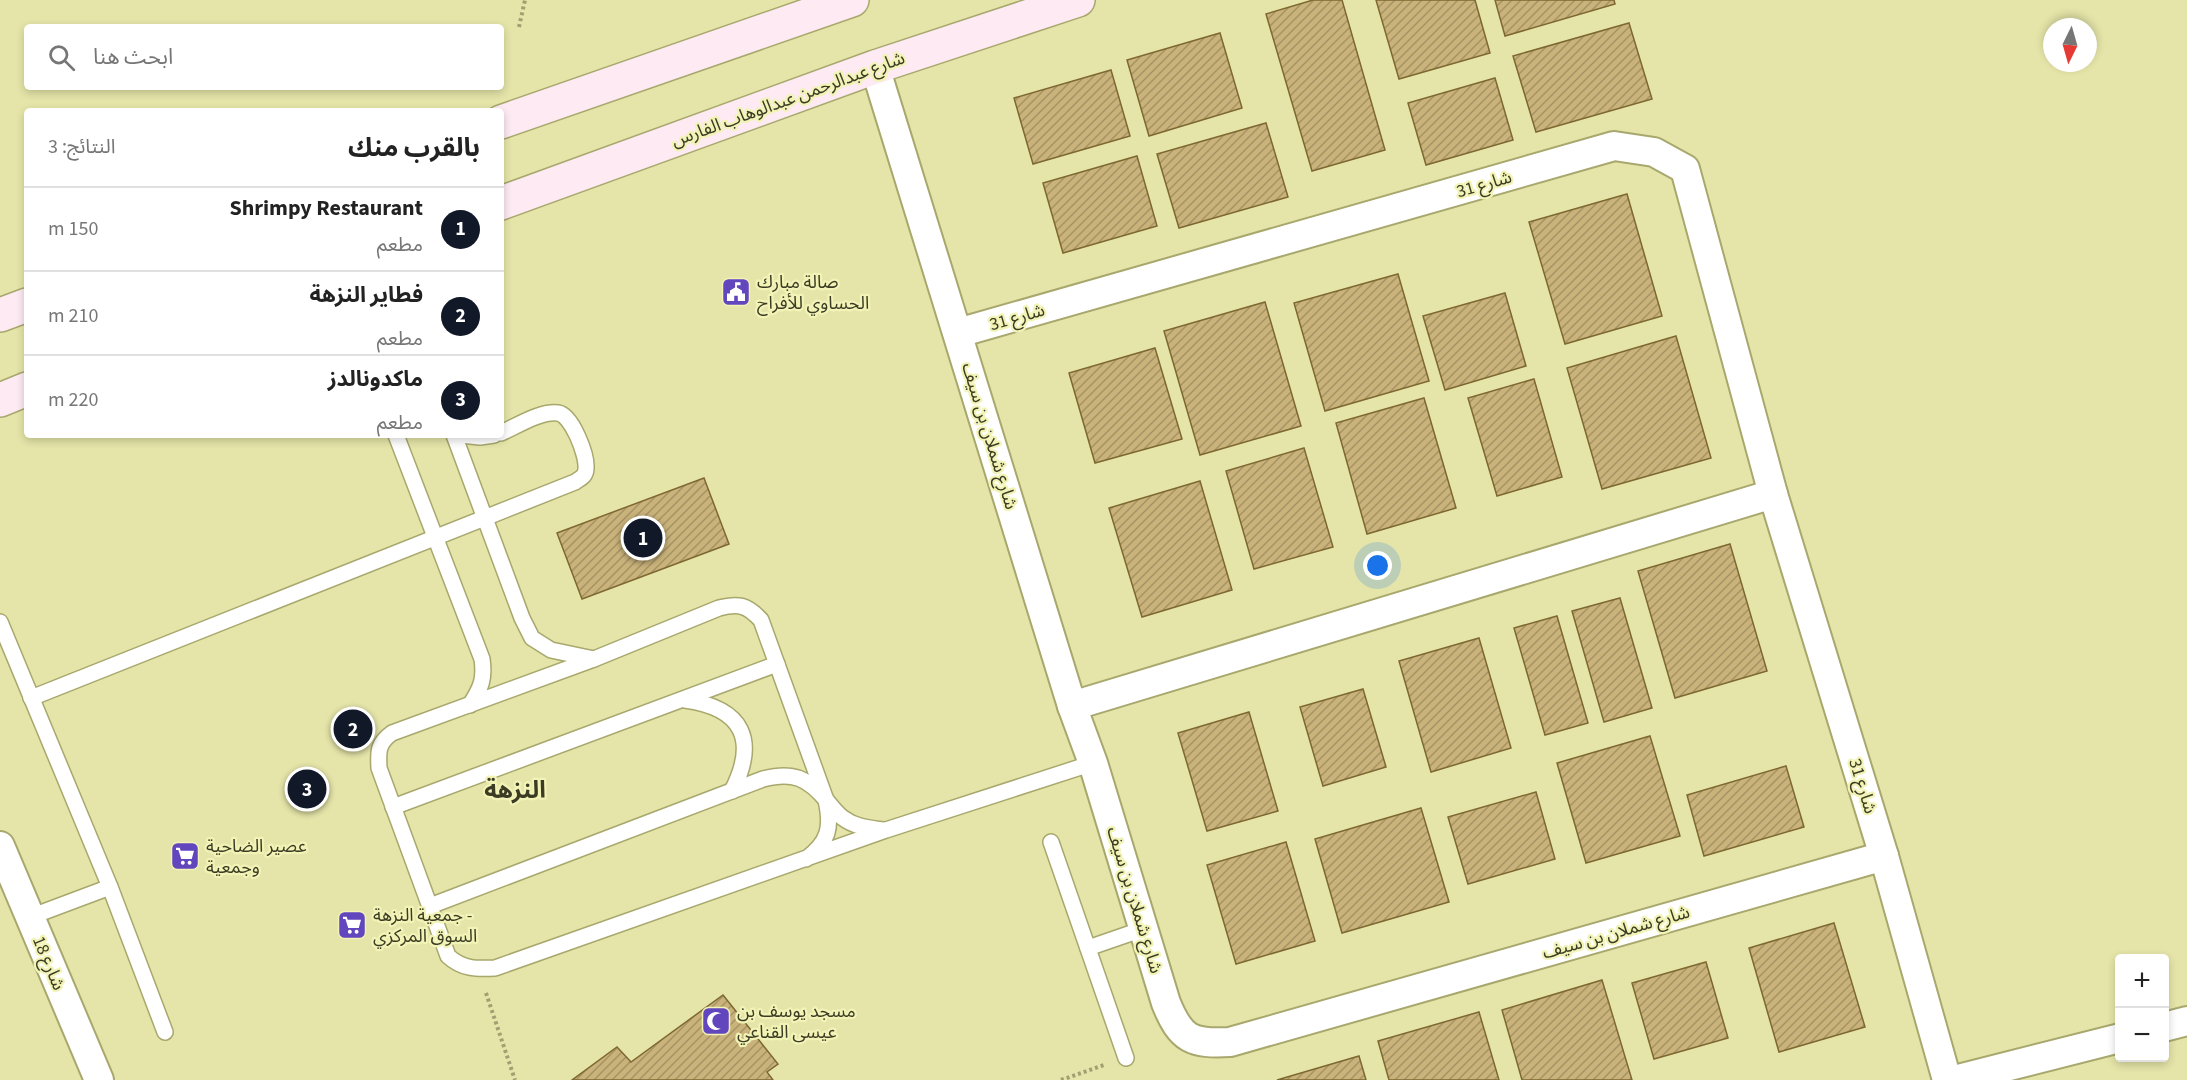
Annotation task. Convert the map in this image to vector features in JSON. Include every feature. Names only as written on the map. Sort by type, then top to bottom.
[{"type":"street","points":[[504,122],[852,0]]},
{"type":"street","name":"شارع عبدالرحمن عبدالوهاب الفارس","points":[[504,202],[875,67],[1078,0]]},
{"type":"street","name":"شارع شملان بن سيف","points":[[875,67],[1143,929],[1174,1022],[1187,1037],[1206,1043],[1230,1042],[1884,856]]},
{"type":"street","name":"شارع 31","points":[[958,333],[1614,147],[1654,152],[1685,169],[1773,494],[1884,856],[1947,1080]]},
{"type":"street","points":[[0,315],[24,306]]},
{"type":"street","points":[[0,400],[24,390]]},
{"type":"street","points":[[1072,706],[1773,494]]},
{"type":"street","name":"شارع 18","points":[[0,846],[99,1080]]},
{"type":"street","points":[[2169,1026],[2187,1021]]},
{"type":"street","points":[[1954,1080],[2115,1039]]},
{"type":"lane","points":[[31,698],[584,477],[585,457],[571,422],[564,415],[556,413],[543,415],[504,433]]},
{"type":"lane","points":[[397,438],[482,659],[484,674],[478,692],[470,705]]},
{"type":"lane","points":[[455,438],[522,618],[532,638],[551,650],[594,659]]},
{"type":"lane","points":[[806,859],[818,850],[826,838],[829,823],[826,800],[761,620],[752,609],[734,604],[594,659],[392,733],[381,741],[378,751],[379,768],[448,956],[457,965],[477,969],[495,968],[806,859],[886,830],[1093,763]]},
{"type":"lane","points":[[0,622],[110,887],[165,1032]]},
{"type":"lane","points":[[393,807],[777,664]]},
{"type":"lane","points":[[682,700],[704,703],[720,709],[732,717],[739,727],[745,757],[741,773],[732,791]]},
{"type":"lane","points":[[430,906],[732,791],[780,775],[793,776],[813,785],[844,820],[859,826],[886,830]]},
{"type":"lane","points":[[1050,842],[1126,1058]]},
{"type":"lane","points":[[30,917],[110,887]]},
{"type":"lane","points":[[1088,948],[1143,929]]},
{"type":"path","points":[[519,27],[525,0]]},
{"type":"path","points":[[477,969],[515,1080]]},
{"type":"building","points":[[1313,0],[1342,0],[1385,150],[1312,171],[1266,14]]},
{"type":"building","points":[[1376,0],[1475,0],[1490,53],[1399,79]]},
{"type":"building","points":[[1495,0],[1614,0],[1615,4],[1505,36]]},
{"type":"building","points":[[1629,23],[1652,99],[1536,132],[1513,56]]},
{"type":"building","points":[[1220,33],[1242,108],[1149,136],[1127,60]]},
{"type":"building","points":[[1111,70],[1130,136],[1033,164],[1014,98]]},
{"type":"building","points":[[1495,78],[1513,140],[1426,165],[1408,103]]},
{"type":"building","points":[[1266,123],[1288,197],[1179,228],[1157,154]]},
{"type":"building","points":[[1137,156],[1157,226],[1063,253],[1043,183]]},
{"type":"building","points":[[1627,194],[1662,316],[1565,344],[1529,222]]},
{"type":"building","points":[[1398,274],[1429,381],[1325,411],[1294,303]]},
{"type":"building","points":[[1505,293],[1526,366],[1445,390],[1423,316]]},
{"type":"building","points":[[1265,302],[1301,426],[1200,455],[1164,331]]},
{"type":"building","points":[[1676,336],[1711,458],[1602,489],[1567,368]]},
{"type":"building","points":[[1155,348],[1182,439],[1095,463],[1069,373]]},
{"type":"building","points":[[1534,379],[1562,477],[1497,496],[1468,398]]},
{"type":"building","points":[[1424,398],[1456,508],[1367,534],[1336,423]]},
{"type":"building","points":[[1304,448],[1333,547],[1254,569],[1226,471]]},
{"type":"building","points":[[704,478],[729,544],[582,599],[557,533]]},
{"type":"building","points":[[1200,481],[1232,590],[1142,617],[1109,508]]},
{"type":"building","points":[[1730,544],[1767,671],[1675,698],[1638,571]]},
{"type":"building","points":[[1620,598],[1652,708],[1604,722],[1572,611]]},
{"type":"building","points":[[1557,616],[1588,723],[1545,735],[1514,628]]},
{"type":"building","points":[[1479,638],[1511,748],[1431,772],[1399,661]]},
{"type":"building","points":[[1363,689],[1386,767],[1323,786],[1300,707]]},
{"type":"building","points":[[1249,712],[1278,811],[1207,831],[1178,733]]},
{"type":"building","points":[[1650,736],[1680,836],[1586,863],[1557,763]]},
{"type":"building","points":[[1786,766],[1804,827],[1704,856],[1687,795]]},
{"type":"building","points":[[1536,792],[1555,859],[1468,884],[1448,817]]},
{"type":"building","points":[[1421,808],[1449,902],[1342,933],[1315,839]]},
{"type":"building","points":[[1286,842],[1315,941],[1236,964],[1207,865]]},
{"type":"building","points":[[1834,923],[1865,1027],[1779,1052],[1749,948]]},
{"type":"building","points":[[1706,962],[1728,1038],[1654,1059],[1632,983]]},
{"type":"building","points":[[1602,980],[1632,1080],[1522,1080],[1502,1010]]},
{"type":"building","name":"مسجد يوسف بن عيسى القناعي","points":[[723,995],[778,1064],[767,1072],[773,1080],[572,1080],[617,1047],[631,1062]]},
{"type":"building","points":[[1479,1012],[1499,1080],[1389,1080],[1378,1041]]},
{"type":"building","points":[[1359,1056],[1366,1080],[1277,1080]]},
{"type":"place","name":"صالة مبارك الحساوي للأفراح","points":[[736,292]]},
{"type":"place","name":"Shrimpy Restaurant","points":[[643,538]]},
{"type":"place","name":"فطاير النزهة","points":[[353,729]]},
{"type":"place","name":"ماكدونالدز","points":[[307,789]]},
{"type":"place","name":"عصير الضاحية وجمعية","points":[[185,856]]},
{"type":"place","name":"جمعية النزهة - السوق المركزي","points":[[352,925]]},
{"type":"place","name":"مسجد يوسف بن عيسى القناعي","points":[[716,1021]]},
{"type":"district","name":"النزهة","points":[[515,790]]}]
